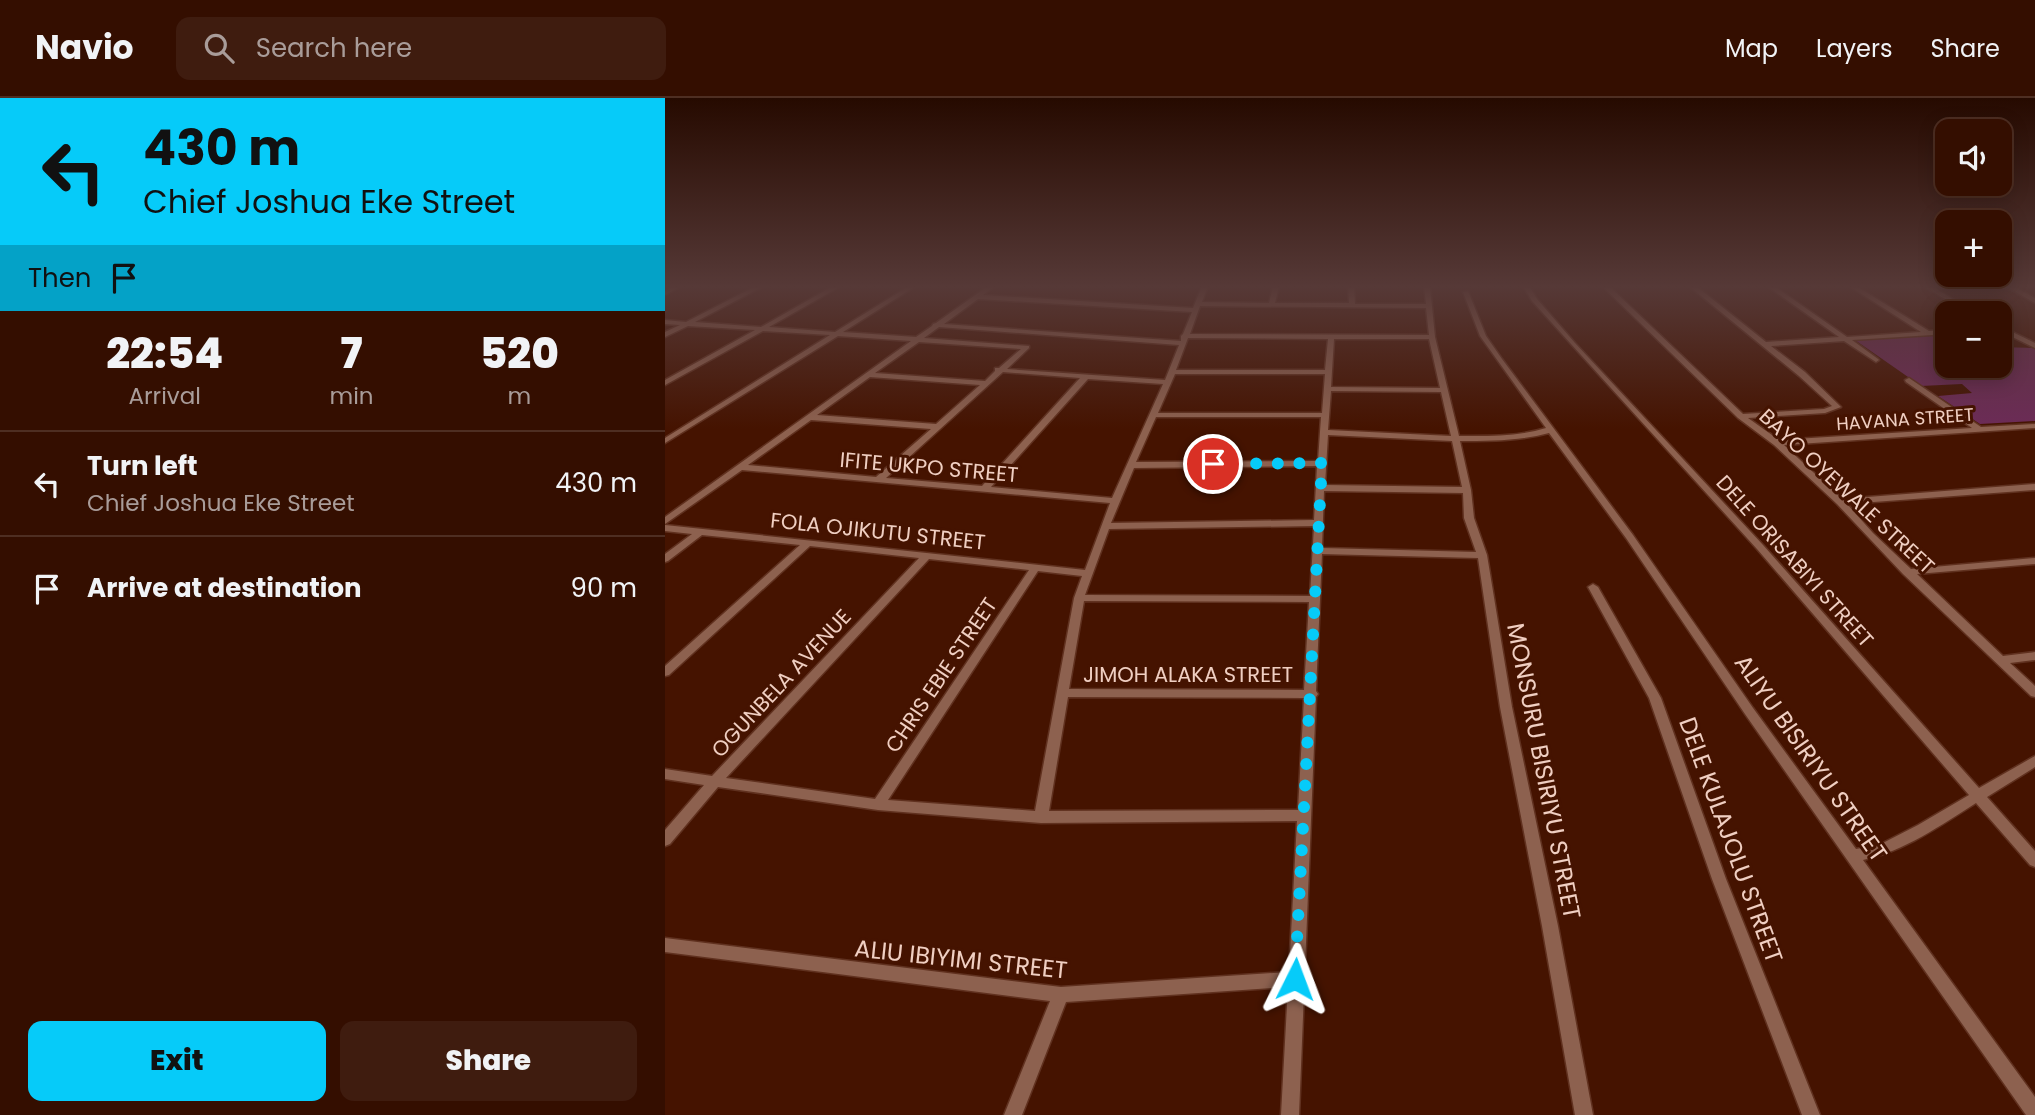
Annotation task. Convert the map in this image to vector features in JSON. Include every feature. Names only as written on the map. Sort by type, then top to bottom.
[{"type":"street","points":[[665,383],[754,333]]},
{"type":"street","points":[[816,333],[1027,347]]},
{"type":"street","points":[[665,521],[924,333]]},
{"type":"street","points":[[878,481],[998,370],[1042,333]]},
{"type":"street","points":[[1052,333],[1183,340],[1432,337]]},
{"type":"street","points":[[1041,817],[1079,598],[1108,526],[1115,501],[1186,333]]},
{"type":"street","name":"MONSURU BISIRIYU STREET","points":[[1432,333],[1467,490],[1469,518],[1482,555],[1506,707],[1551,926],[1584,1115]]},
{"type":"street","name":"ALIYU BISIRIYU STREET","points":[[1482,333],[1549,430],[1630,537],[1749,711],[2035,1112]]},
{"type":"street","name":"DELE ORISABIYI STREET","points":[[1565,333],[1760,547],[1975,796],[2035,861]]},
{"type":"street","name":"BAYO OYEWALE STREET","points":[[1655,333],[1741,416],[1777,443],[1840,502],[1907,572],[2035,693]]},
{"type":"street","points":[[1741,416],[1825,411],[1837,407],[1750,333]]},
{"type":"street","points":[[1839,333],[1876,360]]},
{"type":"street","points":[[1764,345],[1917,333]]},
{"type":"street","points":[[2012,334],[2035,346]]},
{"type":"street","points":[[665,441],[835,335]]},
{"type":"street","points":[[1290,1115],[1320,488],[1331,337]]},
{"type":"street","points":[[998,370],[1085,377],[1329,372]]},
{"type":"street","points":[[867,375],[985,383]]},
{"type":"street","points":[[984,489],[1085,377]]},
{"type":"street","points":[[1909,380],[1980,430]]},
{"type":"street","points":[[1327,389],[1443,390]]},
{"type":"street","points":[[1152,415],[1324,415]]},
{"type":"street","points":[[810,417],[938,427]]},
{"type":"street","name":"HAVANA STREET","points":[[1777,443],[2035,426]]},
{"type":"street","points":[[1325,432],[1455,438],[1514,436],[1549,430]]},
{"type":"street","points":[[1131,465],[1322,463]]},
{"type":"street","name":"IFITE UKPO STREET","points":[[740,467],[1115,501]]},
{"type":"street","points":[[1840,502],[2035,487]]},
{"type":"street","points":[[1320,488],[1467,490]]},
{"type":"street","points":[[1108,526],[1319,523]]},
{"type":"street","name":"FOLA OJIKUTU STREET","points":[[665,528],[1087,573]]},
{"type":"street","points":[[665,559],[700,532]]},
{"type":"street","points":[[665,672],[808,543]]},
{"type":"street","points":[[1318,551],[1482,555]]},
{"type":"street","name":"OGUNBELA AVENUE","points":[[665,840],[716,780],[927,555]]},
{"type":"street","points":[[1907,572],[2035,561]]},
{"type":"street","name":"CHRIS EBIE STREET","points":[[879,805],[1036,567]]},
{"type":"street","name":"DELE KULAJOLU STREET","points":[[1593,587],[1655,698],[1719,879],[1811,1115]]},
{"type":"street","points":[[1079,598],[1316,599]]},
{"type":"street","points":[[2002,660],[2035,656]]},
{"type":"street","name":"JIMOH ALAKA STREET","points":[[1063,693],[1312,694]]},
{"type":"street","points":[[1853,856],[1893,845],[2035,761]]},
{"type":"street","points":[[665,774],[879,805],[1041,817],[1304,815]]},
{"type":"street","name":"ALIU IBIYIMI STREET","points":[[665,945],[1061,995],[1295,979]]},
{"type":"street","points":[[1013,1115],[1061,995]]},
{"type":"shaded area","points":[[1935,335],[1935,378],[2012,378],[2012,347],[2035,348],[2035,421],[1980,424],[1938,396],[1972,393],[1962,384],[1921,386],[1855,340]]},
{"type":"route","points":[[1213,464],[1322,463],[1295,979]]}]
